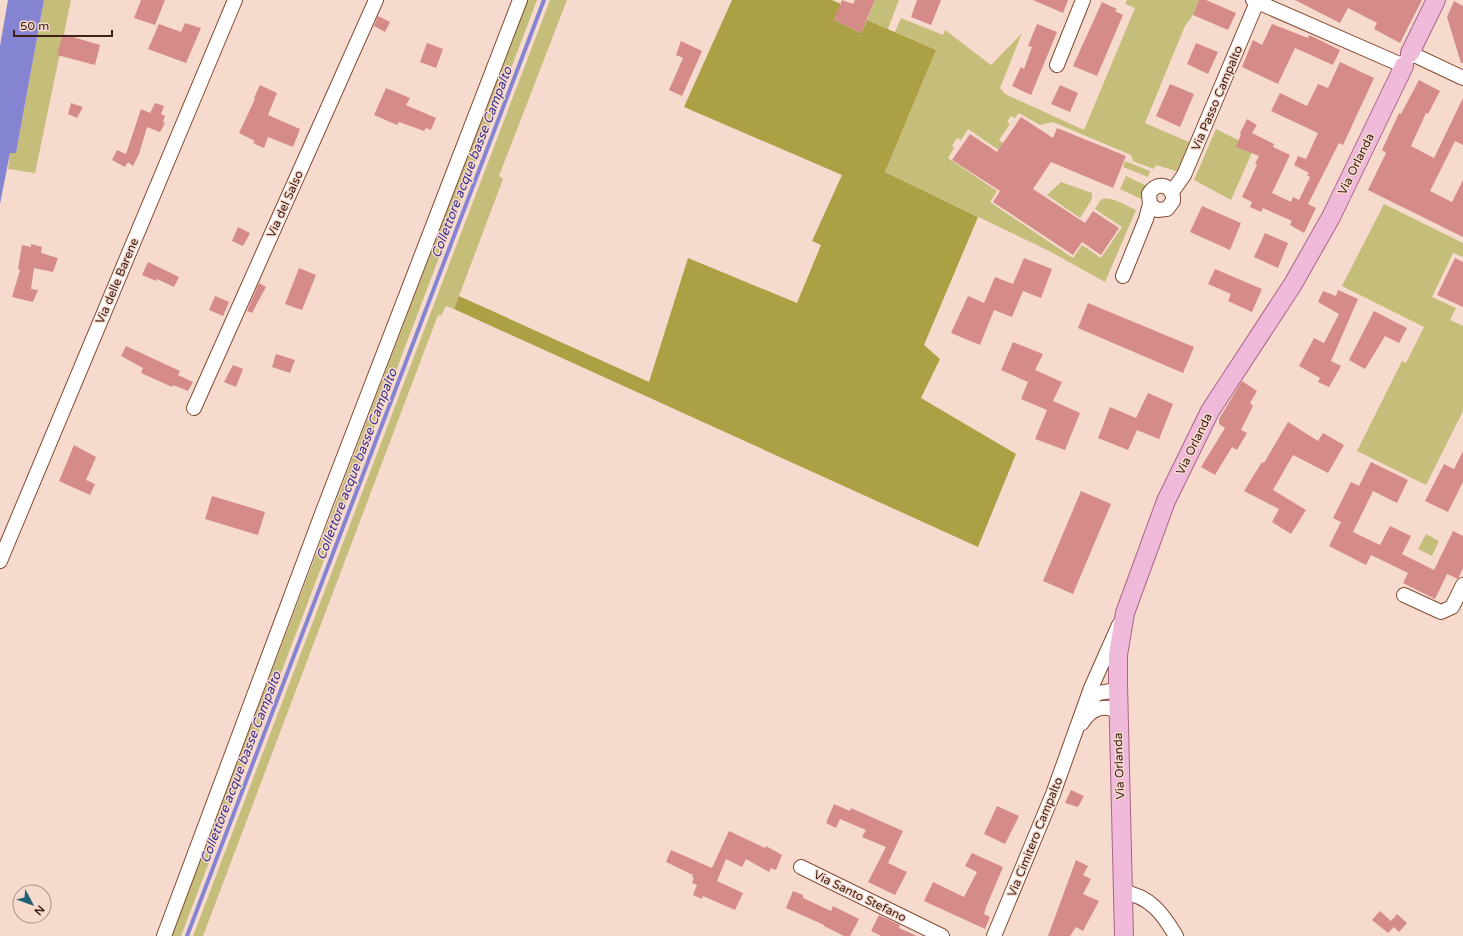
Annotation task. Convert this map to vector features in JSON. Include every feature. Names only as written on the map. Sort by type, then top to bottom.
[{"type":"main road","name":"Via Orlanda","points":[[1124,936],[1118,712],[1118,655],[1125,613],[1166,501],[1199,430],[1293,284],[1330,217],[1436,0]]},
{"type":"street","name":"Via delle Barene","points":[[0,561],[235,0]]},
{"type":"street","name":"Via del Salso","points":[[194,408],[376,0]]},
{"type":"street","points":[[164,936],[323,511],[520,0]]},
{"type":"street","points":[[1057,65],[1083,0]]},
{"type":"street","name":"Via Passo Campalto","points":[[1122,276],[1146,219],[1150,204],[1157,210],[1167,209],[1173,201],[1172,192],[1184,175],[1255,1],[1407,60],[1463,78]]},
{"type":"street","points":[[1404,594],[1441,612],[1452,608],[1463,584]]},
{"type":"street","name":"Via Cimitero Campalto","points":[[994,936],[1075,738],[1107,650],[1125,613]]},
{"type":"street","points":[[1087,702],[1098,693],[1118,690]]},
{"type":"street","name":"Via Cimitero Campalto","points":[[1075,738],[1084,720],[1093,710],[1102,707],[1111,707],[1118,712]]},
{"type":"street","name":"Via Santo Stefano","points":[[801,867],[942,936]]},
{"type":"street","points":[[1123,892],[1142,897],[1151,903],[1167,920],[1176,936]]},
{"type":"shaded area","points":[[8,0],[44,0],[16,153],[10,153],[0,204],[0,46]]},
{"type":"shaded area","points":[[44,0],[71,0],[35,173],[8,169],[10,153],[16,153]]},
{"type":"shaded area","points":[[527,0],[537,0],[181,936],[171,936]]},
{"type":"shaded area","points":[[550,0],[567,0],[499,176],[503,179],[459,296],[454,309],[446,306],[441,316],[438,315],[203,936],[193,936]]},
{"type":"shaded area","points":[[732,0],[832,0],[841,4],[834,20],[861,33],[867,20],[936,50],[885,172],[978,217],[924,345],[940,359],[921,398],[1016,454],[978,547],[454,309],[459,296],[649,382],[688,258],[797,303],[821,245],[812,241],[842,175],[684,107]]},
{"type":"shaded area","points":[[875,0],[899,0],[888,29],[867,20]]},
{"type":"shaded area","points":[[1127,0],[1199,0],[1193,15],[1185,26],[1145,123],[1191,143],[1179,172],[1156,165],[1154,169],[1133,161],[1131,155],[1053,122],[1040,125],[1019,113],[1015,118],[1011,116],[1007,122],[1010,124],[999,140],[1021,155],[1006,155],[968,129],[961,140],[957,138],[952,146],[954,148],[948,158],[997,191],[990,202],[1073,258],[1082,245],[1101,258],[1122,227],[1095,209],[1101,200],[1113,200],[1136,210],[1105,282],[1049,251],[885,172],[936,50],[895,32],[901,18],[943,35],[945,30],[991,65],[1022,33],[1000,88],[1005,94],[1084,130],[1135,8],[1125,4]]},
{"type":"shaded area","points":[[1216,129],[1254,148],[1231,200],[1194,180]]},
{"type":"shaded area","points":[[1125,161],[1150,171],[1148,177],[1123,167]]},
{"type":"shaded area","points":[[1126,176],[1147,186],[1141,199],[1120,189]]},
{"type":"shaded area","points":[[1061,182],[1092,193],[1092,199],[1080,218],[1047,195]]},
{"type":"shaded area","points":[[1384,204],[1463,243],[1463,257],[1453,253],[1432,297],[1456,308],[1450,320],[1463,326],[1463,411],[1426,485],[1357,451],[1402,361],[1406,363],[1424,327],[1342,286]]},
{"type":"shaded area","points":[[1426,534],[1439,541],[1432,556],[1418,549]]},
{"type":"building","points":[[141,0],[165,0],[155,25],[134,18]]},
{"type":"building","points":[[842,0],[853,4],[855,0],[875,0],[861,33],[834,20]]},
{"type":"building","points":[[917,0],[941,0],[931,25],[911,17]]},
{"type":"building","points":[[1033,0],[1068,0],[1063,13]]},
{"type":"building","points":[[1199,0],[1206,0],[1236,13],[1228,30],[1193,15]]},
{"type":"building","points":[[1295,0],[1422,0],[1400,43],[1374,29],[1377,23],[1348,8],[1340,23]]},
{"type":"building","points":[[1454,1],[1463,6],[1463,63],[1461,63],[1447,17]]},
{"type":"building","points":[[1102,2],[1117,9],[1115,11],[1123,15],[1097,76],[1073,66]]},
{"type":"building","points":[[378,16],[390,22],[385,32],[374,26]]},
{"type":"building","points":[[185,23],[201,28],[186,63],[148,49],[159,24],[181,32]]},
{"type":"building","points":[[1037,24],[1057,32],[1031,95],[1012,86],[1021,67],[1024,69],[1032,47],[1028,46]]},
{"type":"building","points":[[1272,24],[1308,38],[1309,35],[1340,50],[1333,65],[1295,48],[1278,84],[1242,67],[1253,40],[1262,45]]},
{"type":"building","points":[[63,34],[100,45],[95,65],[57,55]]},
{"type":"building","points":[[681,41],[702,51],[682,96],[669,90],[683,58],[676,55]]},
{"type":"building","points":[[427,43],[443,49],[436,68],[420,62]]},
{"type":"building","points":[[1196,43],[1218,52],[1208,74],[1187,64]]},
{"type":"building","points":[[1340,62],[1374,78],[1343,145],[1339,143],[1308,204],[1316,208],[1304,233],[1290,225],[1292,221],[1263,208],[1261,212],[1250,207],[1252,202],[1242,197],[1257,165],[1255,164],[1259,156],[1236,147],[1241,134],[1240,133],[1247,119],[1257,125],[1252,133],[1274,144],[1273,147],[1290,155],[1272,193],[1291,202],[1293,197],[1299,200],[1310,177],[1307,175],[1309,173],[1294,165],[1298,156],[1306,159],[1318,133],[1271,111],[1280,93],[1307,106],[1318,84],[1328,88]]},
{"type":"building","points":[[1419,80],[1440,91],[1428,114],[1426,113],[1411,146],[1434,158],[1463,98],[1463,145],[1455,141],[1430,191],[1452,202],[1463,180],[1463,237],[1368,190],[1386,153],[1382,150],[1399,113],[1401,114]]},
{"type":"building","points":[[1170,84],[1194,94],[1180,127],[1156,116]]},
{"type":"building","points":[[260,85],[277,93],[268,115],[300,129],[293,147],[268,137],[264,148],[253,143],[255,141],[239,133]]},
{"type":"building","points":[[1060,85],[1078,93],[1070,112],[1051,104]]},
{"type":"building","points":[[386,88],[410,98],[406,105],[436,118],[431,130],[426,128],[424,131],[399,122],[397,125],[374,115]]},
{"type":"building","points":[[71,103],[83,107],[77,118],[68,114]]},
{"type":"building","points":[[155,103],[164,106],[161,114],[165,116],[163,122],[165,123],[160,132],[147,127],[139,154],[133,166],[128,162],[125,167],[112,160],[117,150],[126,154],[141,109],[150,113]]},
{"type":"building","points":[[1021,117],[1053,138],[1057,128],[1126,156],[1113,188],[1051,162],[1033,189],[1085,223],[1093,211],[1119,228],[1101,255],[1082,242],[1073,255],[993,202],[1000,191],[952,160],[970,134],[997,152]]},
{"type":"building","points":[[1202,206],[1241,223],[1230,250],[1190,232]]},
{"type":"building","points":[[238,227],[250,233],[243,246],[232,241]]},
{"type":"building","points":[[1265,233],[1288,243],[1278,268],[1254,257]]},
{"type":"building","points":[[31,244],[42,247],[41,253],[58,258],[53,272],[34,268],[31,289],[38,290],[33,302],[12,297],[20,270],[18,269],[22,245],[31,247]]},
{"type":"building","points":[[1024,258],[1052,269],[1041,298],[1023,291],[1012,317],[994,310],[980,345],[951,333],[968,296],[984,303],[995,277],[1013,284]]},
{"type":"building","points":[[1455,258],[1463,262],[1463,307],[1437,295]]},
{"type":"building","points":[[148,262],[179,277],[174,287],[157,279],[156,281],[142,275]]},
{"type":"building","points":[[299,268],[316,275],[302,310],[285,304]]},
{"type":"building","points":[[1215,269],[1262,289],[1252,312],[1228,301],[1231,294],[1208,284]]},
{"type":"building","points":[[259,283],[266,287],[252,313],[247,311]]},
{"type":"building","points":[[1338,290],[1358,299],[1331,361],[1341,366],[1329,387],[1318,382],[1320,378],[1299,366],[1314,338],[1324,343],[1339,314],[1318,302],[1323,291],[1336,296]]},
{"type":"building","points":[[215,296],[229,302],[223,316],[209,310]]},
{"type":"building","points":[[1088,303],[1194,347],[1183,373],[1078,328]]},
{"type":"building","points":[[1374,311],[1407,328],[1399,343],[1385,336],[1365,369],[1349,360]]},
{"type":"building","points":[[1013,342],[1043,354],[1035,370],[1062,382],[1053,401],[1080,413],[1065,450],[1035,439],[1047,410],[1021,399],[1028,382],[1001,370]]},
{"type":"building","points":[[126,346],[180,371],[178,375],[193,382],[188,391],[173,385],[172,387],[141,373],[143,368],[121,356]]},
{"type":"building","points":[[276,354],[295,360],[290,373],[272,367]]},
{"type":"building","points":[[233,365],[243,369],[236,387],[224,382]]},
{"type":"building","points":[[1242,381],[1257,391],[1250,403],[1253,406],[1241,430],[1247,433],[1237,450],[1232,447],[1215,475],[1201,467],[1225,428],[1219,424],[1219,419]]},
{"type":"building","points":[[1148,393],[1173,404],[1159,439],[1137,430],[1128,450],[1098,438],[1110,407],[1136,418]]},
{"type":"building","points":[[1288,422],[1318,441],[1323,433],[1344,445],[1328,473],[1293,455],[1273,490],[1306,510],[1291,534],[1272,522],[1279,509],[1244,491],[1262,462],[1264,463]]},
{"type":"building","points":[[74,445],[96,457],[86,480],[95,484],[90,495],[59,481]]},
{"type":"building","points":[[1463,451],[1463,482],[1448,512],[1425,501],[1444,464],[1454,469]]},
{"type":"building","points":[[1371,462],[1408,480],[1397,503],[1373,491],[1353,532],[1380,545],[1390,526],[1411,536],[1402,554],[1434,570],[1453,531],[1463,536],[1463,568],[1458,579],[1447,574],[1435,599],[1403,583],[1408,573],[1371,555],[1366,565],[1329,546],[1341,522],[1333,518],[1351,482],[1359,486]]},
{"type":"building","points":[[1081,491],[1111,504],[1073,594],[1043,581]]},
{"type":"building","points":[[212,496],[265,512],[258,535],[205,519]]},
{"type":"building","points":[[1071,790],[1084,796],[1078,807],[1065,803]]},
{"type":"building","points":[[834,804],[850,811],[851,808],[903,831],[888,863],[907,872],[895,895],[868,882],[886,847],[862,837],[866,830],[840,819],[836,828],[826,823]]},
{"type":"building","points":[[997,806],[1019,816],[1005,844],[984,834]]},
{"type":"building","points":[[729,831],[765,848],[766,846],[782,855],[776,870],[771,868],[769,872],[746,859],[742,867],[726,859],[717,881],[743,893],[735,910],[703,896],[702,899],[693,895],[697,885],[692,883],[694,878],[692,877],[693,875],[666,862],[671,850],[712,868]]},
{"type":"building","points":[[972,853],[1003,867],[986,907],[984,914],[990,917],[985,929],[924,901],[933,882],[964,897],[977,872],[965,866]]},
{"type":"building","points":[[1076,860],[1088,866],[1083,875],[1091,879],[1083,894],[1099,901],[1083,931],[1076,927],[1070,936],[1048,936]]},
{"type":"building","points":[[793,891],[803,895],[803,898],[831,911],[833,906],[859,919],[850,936],[844,936],[824,925],[786,908]]},
{"type":"building","points":[[1380,911],[1391,921],[1397,914],[1407,923],[1399,932],[1394,927],[1388,933],[1372,920]]},
{"type":"building","points":[[879,915],[900,925],[899,928],[917,936],[881,936],[871,931]]},
{"type":"waterway","name":"Collettore acque basse Campalto","points":[[187,936],[544,0]]}]
